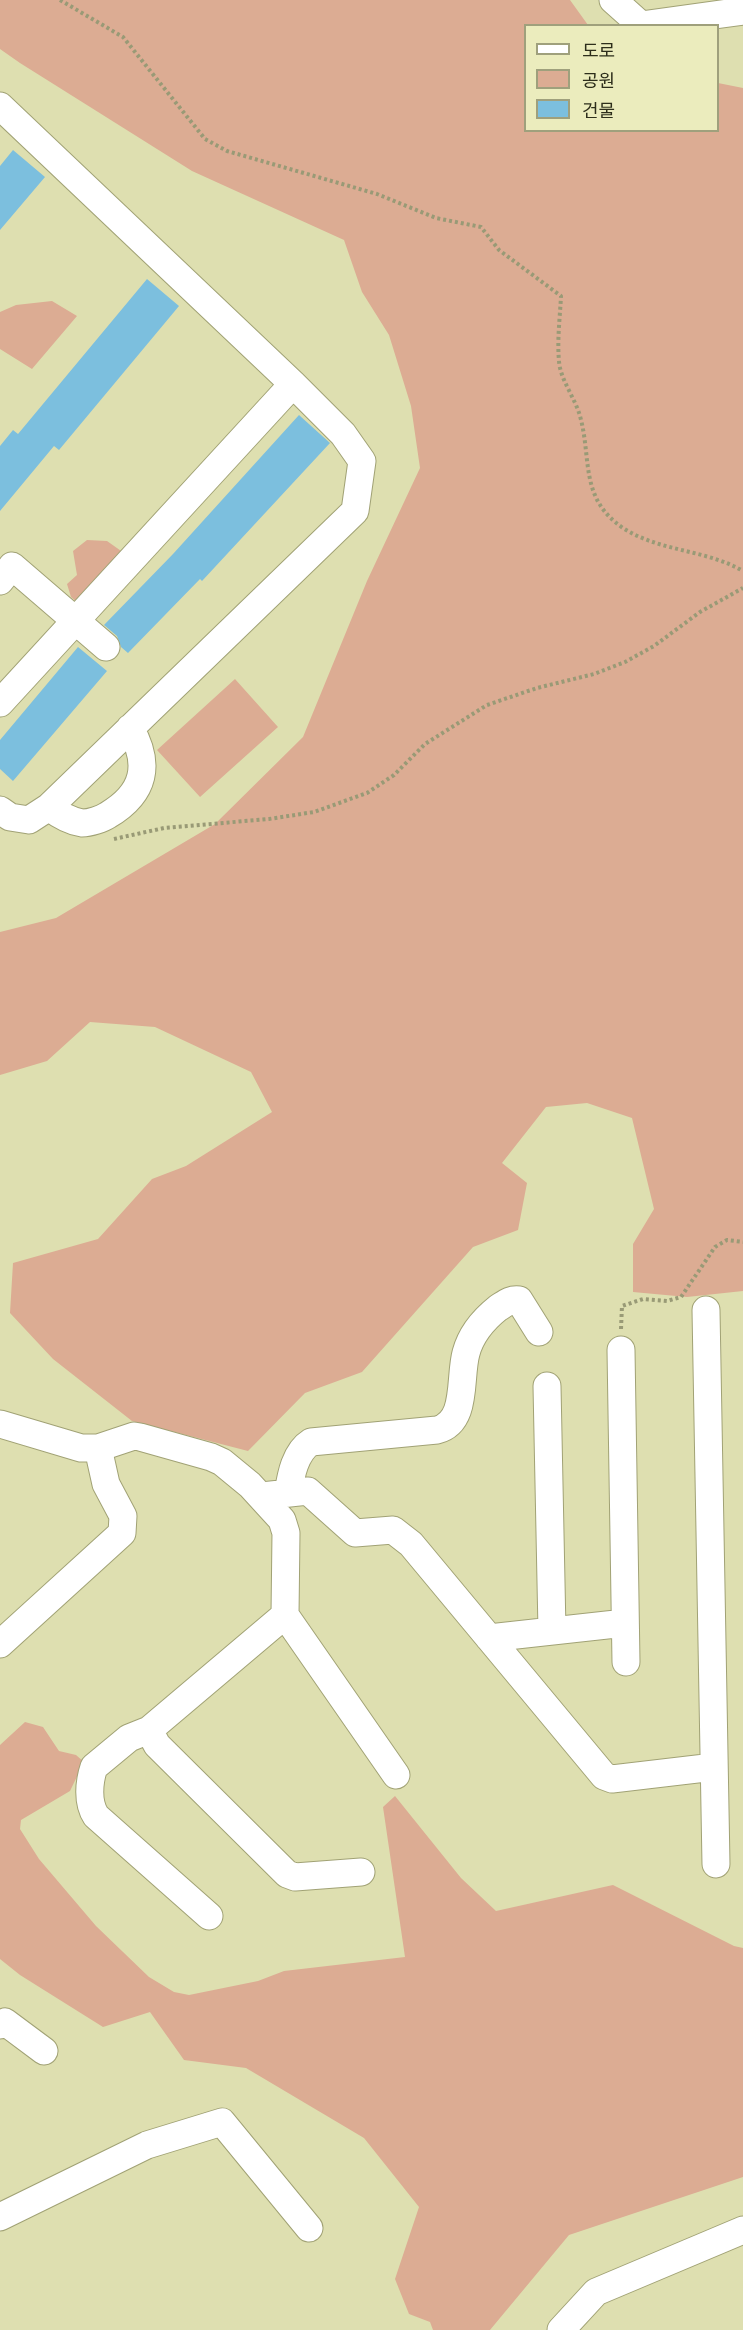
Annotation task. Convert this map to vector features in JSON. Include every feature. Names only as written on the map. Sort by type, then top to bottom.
[{"type":"street","points":[[613,0],[639,24]]},
{"type":"street","points":[[647,24],[743,11]]},
{"type":"street","points":[[0,106],[293,384],[343,434],[362,461],[355,511],[49,807],[29,820],[10,817],[0,810]]},
{"type":"street","points":[[0,703],[293,384]]},
{"type":"street","points":[[0,581],[12,566],[106,647]]},
{"type":"street","points":[[49,807],[62,816],[83,823],[102,818],[130,798],[141,777],[142,755],[130,728]]},
{"type":"street","points":[[275,1494],[306,1445],[312,1442],[437,1430],[453,1422],[458,1407],[466,1352],[483,1320],[509,1300],[519,1300],[539,1332]]},
{"type":"street","points":[[706,1310],[716,1864]]},
{"type":"street","points":[[621,1350],[626,1662]]},
{"type":"street","points":[[547,1386],[552,1631]]},
{"type":"street","points":[[0,1424],[81,1448],[98,1448],[134,1436],[160,1442],[222,1462],[275,1494],[308,1491],[355,1533],[393,1530],[411,1544],[604,1776],[612,1779],[714,1767]]},
{"type":"street","points":[[0,1644],[122,1533],[123,1516],[106,1484],[98,1448]]},
{"type":"street","points":[[275,1494],[285,1527],[285,1615],[396,1775]]},
{"type":"street","points":[[209,1916],[92,1809],[90,1802],[93,1767],[129,1738],[149,1730],[285,1615]]},
{"type":"street","points":[[489,1638],[625,1623]]},
{"type":"street","points":[[149,1730],[157,1745],[287,1874],[296,1877],[361,1872]]},
{"type":"street","points":[[0,2025],[5,2022],[44,2051]]},
{"type":"street","points":[[0,2217],[147,2145],[222,2122],[309,2228]]},
{"type":"street","points":[[561,2330],[596,2292],[743,2230]]},
{"type":"path","points":[[60,0],[123,38],[205,139],[227,151],[377,194],[436,218],[481,226],[499,250],[561,296],[558,363],[580,416],[588,479],[604,511],[623,528],[658,546],[700,554],[731,564],[743,571]]},
{"type":"path","points":[[108,840],[164,828],[268,819],[314,812],[367,793],[394,775],[425,744],[488,705],[537,688],[594,674],[625,662],[654,646],[700,612],[743,588]]},
{"type":"path","points":[[621,1350],[622,1306],[644,1299],[667,1301],[681,1297],[715,1246],[727,1240],[743,1242]]},
{"type":"green space","points":[[0,0],[570,0],[587,24],[524,24],[524,132],[719,132],[719,83],[743,88],[743,1291],[687,1297],[633,1292],[633,1244],[654,1209],[632,1118],[587,1103],[546,1107],[502,1163],[527,1183],[518,1230],[473,1247],[362,1372],[305,1393],[248,1451],[132,1421],[53,1359],[10,1313],[13,1263],[98,1239],[152,1179],[186,1166],[272,1112],[251,1072],[155,1027],[90,1022],[47,1061],[0,1075],[0,932],[56,918],[215,824],[303,737],[367,581],[420,468],[411,406],[389,335],[362,292],[344,240],[192,171],[0,49]]},
{"type":"green space","points":[[52,301],[77,316],[32,369],[0,349],[0,312],[16,305]]},
{"type":"green space","points":[[87,540],[107,541],[124,553],[79,604],[71,597],[67,584],[77,575],[73,551]]},
{"type":"green space","points":[[235,679],[278,727],[200,797],[157,750]]},
{"type":"green space","points":[[25,1722],[43,1727],[59,1751],[76,1755],[84,1762],[70,1791],[21,1820],[20,1829],[39,1859],[96,1926],[149,1977],[174,1992],[189,1995],[258,1981],[284,1971],[405,1957],[383,1807],[395,1796],[461,1878],[496,1911],[613,1885],[734,1946],[743,1948],[743,2177],[569,2235],[490,2330],[433,2330],[430,2322],[409,2314],[395,2279],[419,2207],[364,2138],[246,2068],[184,2060],[150,2012],[103,2027],[20,1975],[0,1959],[0,1745]]},
{"type":"building","points":[[13,150],[45,177],[0,230],[0,166]]},
{"type":"building","points":[[147,279],[179,306],[59,450],[54,446],[0,511],[0,446],[13,430],[18,434]]},
{"type":"building","points":[[299,415],[330,443],[202,581],[200,579],[128,653],[121,647],[117,636],[104,625],[173,554]]},
{"type":"building","points":[[78,647],[107,671],[13,781],[0,769],[0,740]]}]
